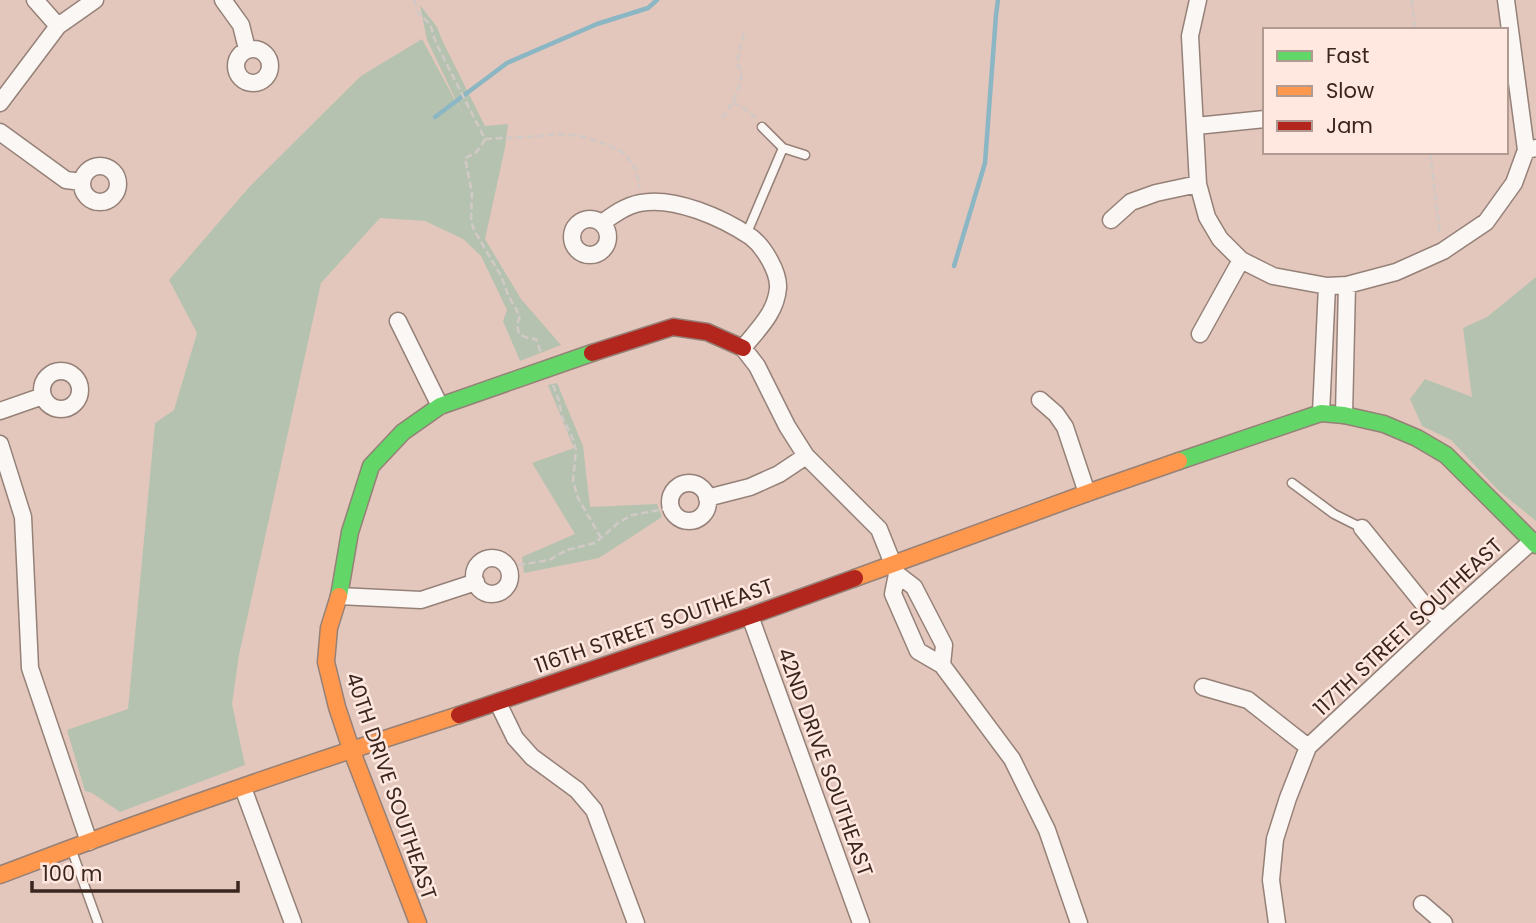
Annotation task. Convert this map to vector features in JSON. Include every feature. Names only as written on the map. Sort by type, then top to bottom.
[{"type":"street","points":[[35,0],[58,26]]},
{"type":"street","points":[[0,103],[58,26],[95,0]]},
{"type":"street","points":[[223,0],[240,25],[247,49]]},
{"type":"street","points":[[1198,0],[1190,36],[1198,184],[1208,217],[1220,239],[1241,260],[1273,276],[1326,286],[1347,285],[1396,272],[1443,251],[1486,222],[1514,183],[1531,149],[1506,0]]},
{"type":"street","points":[[1196,126],[1263,119]]},
{"type":"street","points":[[0,132],[66,180],[82,182]]},
{"type":"street","points":[[1111,220],[1131,202],[1156,193],[1198,184]]},
{"type":"street","points":[[601,223],[619,211],[640,203],[670,203],[706,213],[753,239],[773,265],[778,287],[772,312],[743,348],[757,366],[787,426],[806,456],[879,529],[895,568],[914,587],[944,645],[942,665]]},
{"type":"street","points":[[1200,334],[1241,260]]},
{"type":"street","points":[[1344,415],[1347,285]]},
{"type":"street","points":[[1326,286],[1321,413],[1384,424],[1417,438],[1446,455],[1534,543]]},
{"type":"street","points":[[398,321],[440,406]]},
{"type":"street","name":"40TH DRIVE SOUTHEAST","points":[[418,923],[351,749],[326,662],[329,628],[339,596],[350,532],[371,466],[403,432],[440,406],[673,327],[707,332],[743,348]]},
{"type":"street","points":[[0,411],[43,396]]},
{"type":"street","points":[[1040,400],[1056,414],[1065,427],[1087,493]]},
{"type":"street","name":"116TH STREET SOUTHEAST","points":[[0,875],[351,749],[498,703],[895,568],[1087,493],[1321,413]]},
{"type":"street","points":[[0,444],[23,517],[30,668],[89,842]]},
{"type":"street","points":[[707,498],[750,486],[779,474],[806,456]]},
{"type":"street","points":[[682,484],[698,485],[707,498],[705,512],[693,520],[678,517],[671,508],[671,494],[682,484]]},
{"type":"street","points":[[1362,528],[1426,607],[1443,621]]},
{"type":"street","name":"117TH STREET SOUTHEAST","points":[[1308,747],[1443,621],[1534,543]]},
{"type":"street","points":[[485,559],[498,559],[508,567],[509,583],[500,592],[484,592],[475,582],[475,571],[485,559]]},
{"type":"street","points":[[895,568],[893,594],[918,651],[942,665],[1012,759],[1047,830],[1079,923]]},
{"type":"street","points":[[339,596],[421,600],[475,582]]},
{"type":"street","name":"42ND DRIVE SOUTHEAST","points":[[750,616],[861,923]]},
{"type":"street","points":[[1203,688],[1248,700],[1308,747],[1275,839],[1271,880],[1277,923]]},
{"type":"street","points":[[498,703],[515,738],[533,757],[577,790],[594,810],[636,923]]},
{"type":"street","points":[[243,788],[293,923]]},
{"type":"street","points":[[1422,904],[1444,923]]},
{"type":"lane","points":[[762,127],[783,148],[805,155]]},
{"type":"lane","points":[[746,234],[783,148]]},
{"type":"lane","points":[[1292,483],[1334,514],[1362,528]]},
{"type":"lane","points":[[71,848],[99,923]]},
{"type":"path","points":[[414,0],[419,14],[430,24],[436,43],[485,139]]},
{"type":"path","points":[[1412,0],[1415,28]]},
{"type":"path","points":[[722,118],[733,102],[740,78],[737,59],[744,33]]},
{"type":"path","points":[[733,102],[754,116],[762,127]]},
{"type":"path","points":[[485,139],[558,134],[582,136],[608,145],[624,153],[635,168],[640,203]]},
{"type":"path","points":[[485,139],[480,149],[465,158],[472,193],[471,221],[520,316],[517,323],[520,335],[536,340],[576,450],[573,481],[578,498],[601,538]]},
{"type":"path","points":[[1430,154],[1443,251]]},
{"type":"path","points":[[508,567],[549,560],[568,550],[595,543],[632,515],[671,508]]},
{"type":"green space","points":[[420,5],[437,27],[485,126],[508,124],[485,239],[521,299],[561,345],[520,361],[503,321],[507,310],[481,256],[463,239],[425,221],[380,218],[321,283],[239,655],[232,704],[245,765],[120,812],[85,791],[67,730],[128,709],[155,423],[174,410],[197,333],[169,280],[251,185],[361,76],[422,39],[463,115],[427,40]]},
{"type":"green space","points":[[1536,277],[1536,521],[1498,490],[1451,440],[1422,426],[1410,399],[1425,379],[1472,397],[1463,328],[1487,317]]},
{"type":"green space","points":[[557,383],[583,446],[590,507],[657,504],[662,517],[599,558],[524,573],[522,557],[575,534],[532,463],[574,448],[548,385]]},
{"type":"waterway","points":[[435,117],[507,63],[597,24],[648,8],[657,0]]},
{"type":"waterway","points":[[954,266],[985,163],[998,0]]},
{"type":"traffic: fast","points":[[339,596],[350,532],[371,466],[403,432],[440,406],[592,353]]},
{"type":"traffic: fast","points":[[1179,461],[1321,413],[1384,424],[1417,438],[1446,455],[1536,545]]},
{"type":"traffic: slow","points":[[855,578],[1179,461]]},
{"type":"traffic: slow","points":[[339,596],[329,628],[326,662],[351,749],[418,923]]},
{"type":"traffic: slow","points":[[0,875],[228,792],[459,715]]},
{"type":"traffic: jam","points":[[592,353],[673,327],[707,332],[743,348]]},
{"type":"traffic: jam","points":[[459,715],[855,578]]}]
